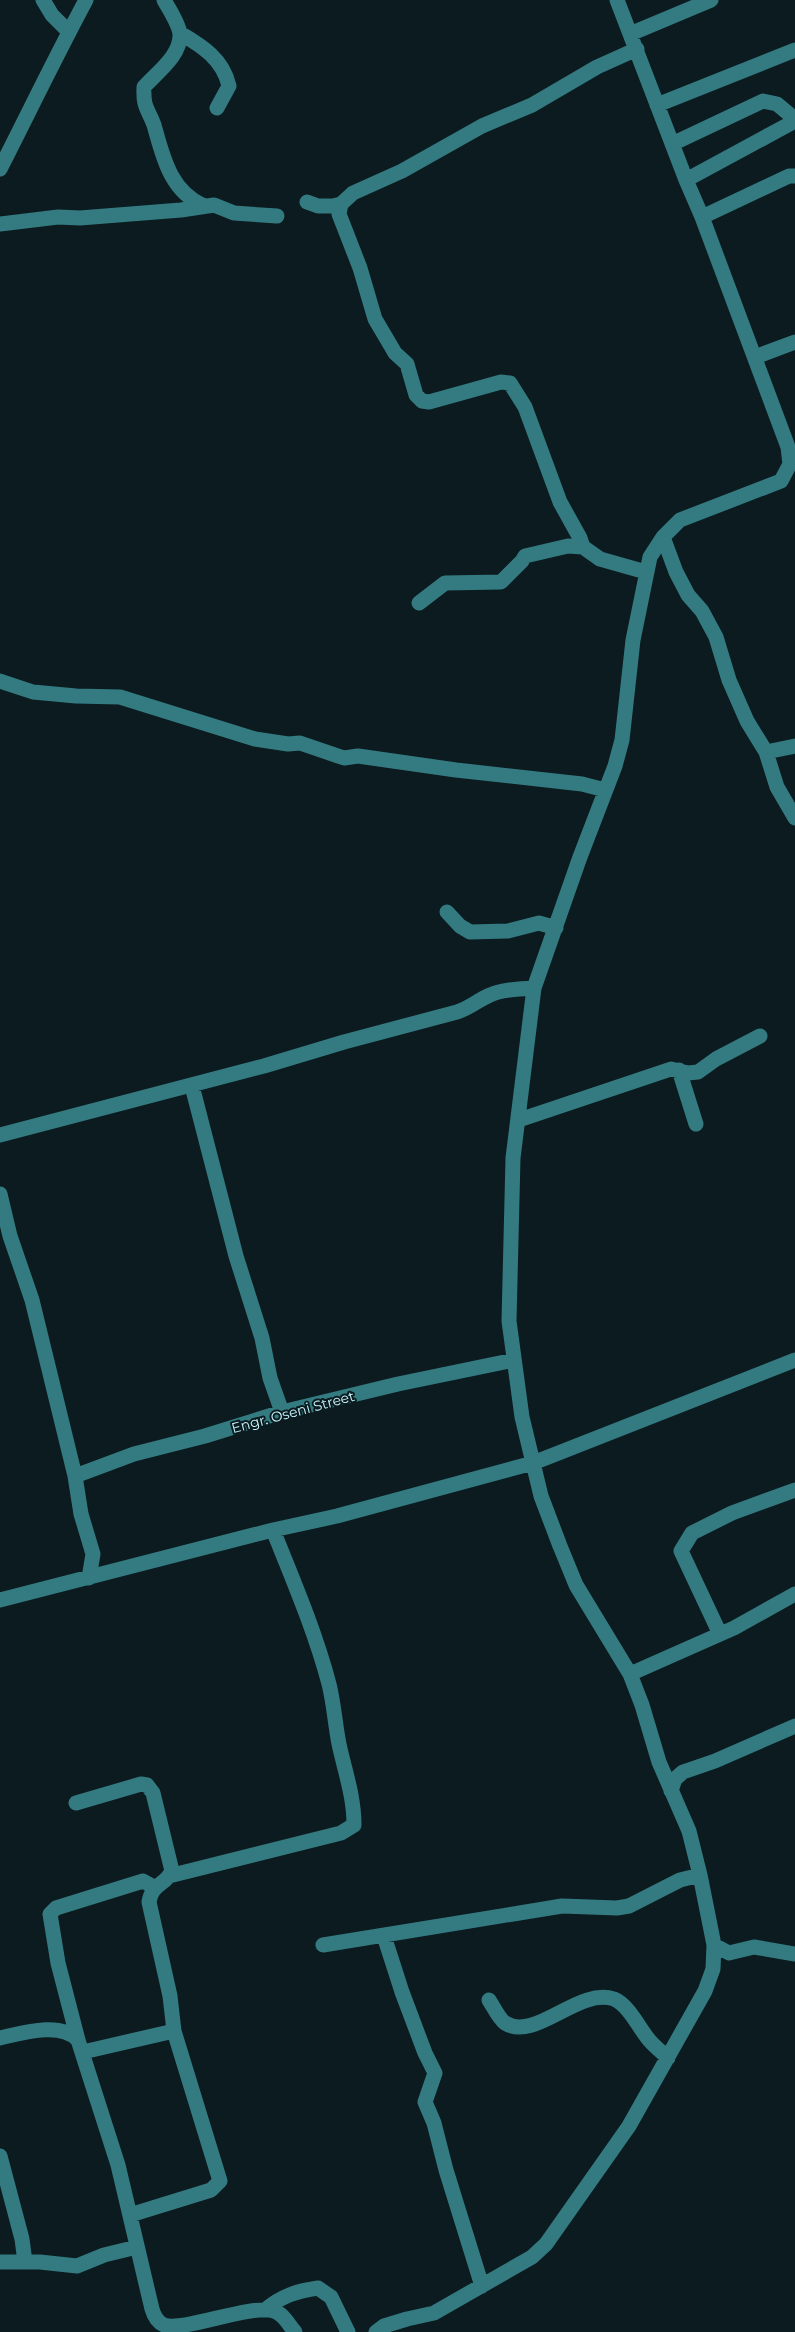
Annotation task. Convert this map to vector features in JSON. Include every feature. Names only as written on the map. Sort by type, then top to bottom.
[{"type":"street","points":[[43,0],[52,15],[68,32]]},
{"type":"street","points":[[0,169],[68,32],[86,0]]},
{"type":"street","points":[[164,0],[180,33],[204,47],[226,75],[229,86],[216,108]]},
{"type":"street","points":[[376,2332],[384,2326],[434,2313],[532,2258],[546,2244],[629,2126],[705,1991],[713,1968],[714,1945],[700,1875],[689,1831],[659,1762],[642,1705],[630,1674],[576,1585],[541,1496],[522,1417],[509,1322],[513,1158],[519,1120],[534,988],[622,740],[632,647],[650,557],[663,538],[680,520],[781,481],[791,475],[788,447],[702,217],[686,180],[617,0]]},
{"type":"street","points":[[630,34],[711,0]]},
{"type":"street","points":[[180,33],[178,44],[172,56],[144,87],[143,103],[153,124],[160,151],[170,174],[186,195],[204,206]]},
{"type":"street","points":[[307,202],[318,206],[333,206],[341,204],[353,193],[402,171],[482,126],[532,105],[597,67],[637,49]]},
{"type":"street","points":[[657,105],[795,50]]},
{"type":"street","points":[[672,144],[764,102],[777,104],[795,120],[686,180]]},
{"type":"street","points":[[702,217],[789,176],[795,176]]},
{"type":"street","points":[[341,204],[339,214],[360,268],[374,319],[395,353],[408,364],[416,395],[422,401],[429,402],[501,382],[510,383],[525,407],[560,502],[583,547],[600,559],[646,572]]},
{"type":"street","points":[[0,224],[58,217],[80,218],[181,210],[214,205],[234,213],[277,216]]},
{"type":"street","points":[[755,357],[795,342]]},
{"type":"street","points":[[663,538],[676,572],[688,595],[702,611],[716,637],[732,687],[747,721],[766,752],[777,787],[795,818]]},
{"type":"street","points":[[419,603],[445,583],[501,582],[525,556],[568,546],[583,547]]},
{"type":"street","points":[[0,681],[34,692],[76,696],[120,697],[255,739],[288,744],[300,743],[344,758],[358,756],[456,770],[582,784],[605,790]]},
{"type":"street","points":[[766,752],[795,746]]},
{"type":"street","points":[[447,912],[460,926],[470,932],[508,930],[539,923],[556,928]]},
{"type":"street","points":[[0,1134],[158,1093],[192,1086],[236,1072],[264,1066],[344,1042],[471,1008],[491,994],[515,989],[534,988]]},
{"type":"street","points":[[519,1120],[664,1071],[678,1070],[688,1073],[698,1072],[716,1059],[760,1036]]},
{"type":"street","points":[[678,1070],[696,1124]]},
{"type":"street","points":[[192,1086],[236,1256],[262,1338],[270,1378],[282,1412]]},
{"type":"street","points":[[0,1194],[10,1236],[34,1308],[76,1476],[82,1514],[93,1554],[89,1578]]},
{"type":"street","name":"Engr. Oseni Street","points":[[76,1476],[134,1454],[205,1436],[282,1412],[398,1384],[514,1360]]},
{"type":"street","points":[[0,1600],[273,1530],[337,1516],[533,1463],[795,1360]]},
{"type":"street","points":[[720,1634],[681,1551],[692,1533],[732,1513],[795,1490]]},
{"type":"street","points":[[130,2215],[211,2190],[220,2181],[174,2031],[170,1996],[149,1902],[150,1893],[154,1887],[169,1876],[341,1833],[354,1825],[354,1803],[339,1744],[337,1719],[329,1684],[299,1595],[273,1530]]},
{"type":"street","points":[[630,1674],[720,1634],[795,1594]]},
{"type":"street","points":[[671,1791],[675,1779],[683,1772],[715,1761],[795,1726]]},
{"type":"street","points":[[76,1803],[141,1784],[147,1785],[153,1793],[172,1871],[169,1876]]},
{"type":"street","points":[[323,1945],[562,1906],[617,1908],[629,1906],[680,1880],[700,1875]]},
{"type":"street","points":[[154,1887],[143,1881],[56,1908],[50,1914],[58,1963],[81,2046],[118,2166],[155,2317],[166,2326],[173,2327],[272,2310],[284,2316],[295,2332]]},
{"type":"street","points":[[384,1936],[402,1992],[425,2053],[435,2073],[425,2102],[434,2123],[446,2170],[482,2286]]},
{"type":"street","points":[[714,1945],[729,1953],[754,1947],[795,1954]]},
{"type":"street","points":[[489,2000],[504,2022],[518,2028],[547,2019],[574,2004],[601,1996],[616,2000],[632,2015],[650,2041],[668,2058]]},
{"type":"street","points":[[0,2038],[38,2031],[58,2030],[73,2034],[81,2046]]},
{"type":"street","points":[[81,2046],[174,2031]]},
{"type":"street","points":[[0,2156],[22,2238],[25,2262]]},
{"type":"street","points":[[0,2262],[25,2262],[77,2266],[104,2255],[137,2247]]},
{"type":"street","points":[[265,2310],[278,2298],[303,2290],[318,2288],[331,2297],[348,2332]]}]
